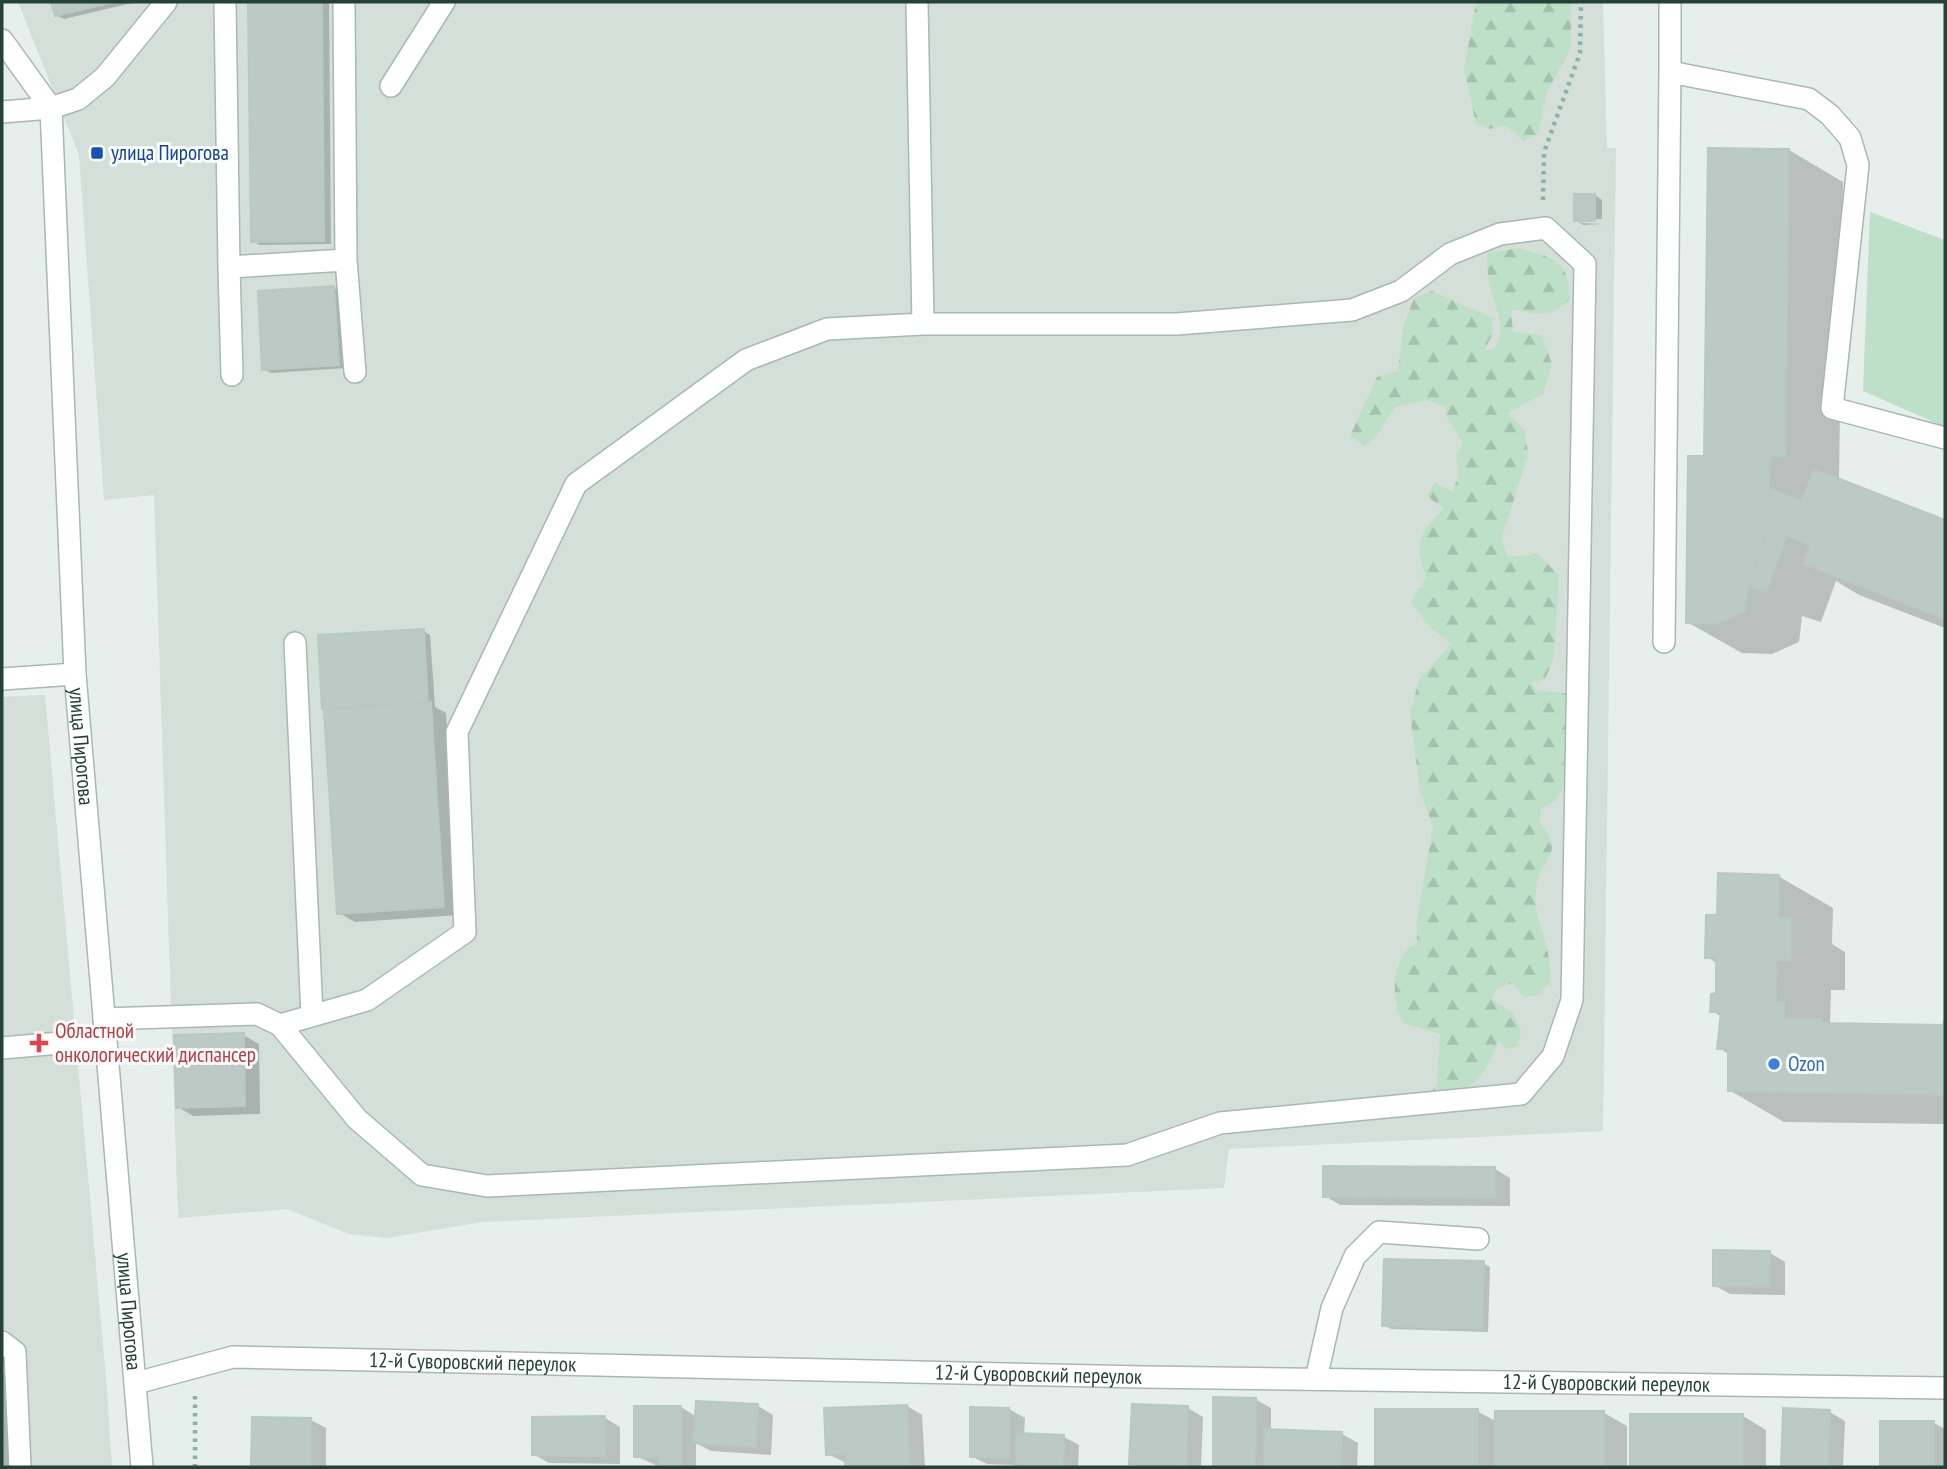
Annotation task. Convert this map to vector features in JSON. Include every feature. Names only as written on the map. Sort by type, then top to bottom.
[{"type":"street","points":[[2,112],[51,108],[78,99],[105,77],[166,2]]},
{"type":"street","points":[[225,2],[232,375]]},
{"type":"street","points":[[344,2],[346,260],[355,372]]},
{"type":"street","points":[[391,86],[444,2]]},
{"type":"street","points":[[917,2],[923,324]]},
{"type":"street","points":[[1664,642],[1671,2]]},
{"type":"street","points":[[2,40],[51,108]]},
{"type":"street","points":[[1670,72],[1809,99],[1830,115],[1850,138],[1858,165],[1832,408],[1945,438]]},
{"type":"street","name":"улица Пирогова","points":[[51,108],[75,674],[142,1467]]},
{"type":"street","points":[[2,1048],[105,1029],[257,1014],[280,1025],[357,1119],[422,1175],[487,1186],[1128,1154],[1220,1123],[1521,1094],[1553,1056],[1572,1000],[1585,264],[1546,229],[1500,234],[1450,254],[1401,291],[1352,310],[1177,324],[923,324],[827,329],[746,360],[576,484],[457,732],[465,932],[367,1000],[280,1025]]},
{"type":"street","points":[[229,267],[346,260]]},
{"type":"street","points":[[295,642],[312,1016]]},
{"type":"street","points":[[2,679],[75,674]]},
{"type":"street","points":[[1316,1379],[1332,1308],[1355,1256],[1379,1232],[1478,1239]]},
{"type":"street","points":[[2,1342],[15,1352],[20,1467]]},
{"type":"street","name":"12-й Суворовский переулок","points":[[136,1383],[233,1357],[1316,1379],[1945,1388]]},
{"type":"path","points":[[1546,229],[1542,188],[1544,152],[1580,53],[1581,2]]},
{"type":"path","points":[[195,1467],[194,1401],[199,1367]]},
{"type":"shaded area","points":[[18,2],[1603,2],[1607,148],[1616,148],[1603,1131],[1229,1149],[1224,1188],[483,1222],[387,1238],[349,1234],[287,1209],[178,1218],[154,495],[104,500],[79,155]]},
{"type":"shaded area","name":"Областной онкологический диспансер","points":[[45,695],[112,1467],[2,1467],[2,697]]},
{"type":"green space","points":[[1476,2],[1571,2],[1571,48],[1547,92],[1538,134],[1523,141],[1506,125],[1490,129],[1476,123],[1464,70]]},
{"type":"green space","points":[[1870,212],[1945,240],[1945,427],[1863,391]]},
{"type":"green space","points":[[1520,248],[1550,258],[1562,268],[1569,286],[1570,299],[1548,312],[1511,309],[1513,332],[1542,335],[1552,364],[1543,394],[1508,413],[1525,431],[1528,455],[1501,540],[1508,557],[1538,554],[1559,576],[1554,658],[1545,679],[1531,683],[1536,690],[1570,694],[1569,772],[1557,800],[1541,809],[1540,823],[1548,833],[1552,848],[1537,882],[1535,901],[1549,956],[1551,980],[1539,995],[1524,998],[1513,983],[1496,989],[1492,1000],[1513,1013],[1521,1032],[1517,1046],[1507,1049],[1498,1040],[1489,1063],[1476,1081],[1457,1092],[1445,1093],[1432,1091],[1437,1084],[1440,1034],[1403,1023],[1396,1003],[1395,979],[1402,957],[1417,942],[1417,921],[1433,826],[1420,792],[1410,713],[1419,680],[1451,644],[1430,627],[1411,602],[1426,577],[1420,556],[1421,540],[1429,525],[1444,509],[1427,496],[1435,483],[1452,491],[1459,476],[1456,455],[1463,443],[1446,415],[1447,407],[1426,400],[1395,407],[1377,435],[1365,447],[1350,436],[1377,377],[1398,371],[1403,326],[1414,298],[1432,291],[1493,318],[1492,335],[1484,351],[1494,349],[1500,325],[1489,282],[1487,253]]},
{"type":"building","points":[[51,2],[114,2],[55,16]]},
{"type":"building","points":[[248,2],[322,2],[324,241],[251,242]]},
{"type":"building","points":[[1708,148],[1789,149],[1785,456],[1770,456],[1768,529],[1748,586],[1745,611],[1716,624],[1686,623],[1688,456],[1704,456]]},
{"type":"building","points":[[1574,194],[1595,194],[1595,221],[1574,221]]},
{"type":"building","points":[[334,286],[339,365],[262,370],[258,291]]},
{"type":"building","points":[[1814,469],[1945,520],[1945,619],[1803,564],[1810,545],[1787,536],[1766,592],[1748,586],[1768,529],[1769,488],[1802,501]]},
{"type":"building","points":[[424,629],[428,702],[322,709],[318,635]]},
{"type":"building","points":[[431,702],[444,907],[337,914],[324,710]]},
{"type":"building","points":[[1718,873],[1779,875],[1778,918],[1791,919],[1791,960],[1777,960],[1776,1002],[1784,1002],[1784,1018],[1821,1019],[1820,1023],[1943,1025],[1945,1018],[1945,1095],[1728,1091],[1728,1049],[1717,1049],[1721,1012],[1710,1012],[1711,994],[1716,993],[1716,958],[1705,958],[1706,915],[1717,915]]},
{"type":"building","points":[[244,1033],[245,1106],[176,1108],[174,1035]]},
{"type":"building","points":[[1323,1166],[1495,1167],[1495,1198],[1323,1197]]},
{"type":"building","points":[[1713,1250],[1770,1251],[1770,1287],[1713,1286]]},
{"type":"building","points":[[1384,1259],[1484,1261],[1482,1329],[1382,1326]]},
{"type":"building","points":[[1213,1397],[1256,1398],[1255,1467],[1213,1467]]},
{"type":"building","points":[[696,1401],[758,1404],[756,1447],[693,1443]]},
{"type":"building","points":[[1132,1404],[1188,1406],[1186,1466],[1129,1464]]},
{"type":"building","points":[[907,1405],[910,1464],[845,1467],[845,1454],[826,1455],[824,1408]]},
{"type":"building","points":[[634,1406],[681,1406],[681,1467],[659,1467],[659,1457],[634,1457]]},
{"type":"building","points":[[970,1407],[1009,1408],[1009,1457],[970,1457]]},
{"type":"building","points":[[1783,1408],[1830,1410],[1828,1467],[1781,1467]]},
{"type":"building","points":[[1375,1409],[1478,1409],[1478,1467],[1375,1467]]},
{"type":"building","points":[[1495,1411],[1604,1411],[1604,1467],[1495,1467]]},
{"type":"building","points":[[1630,1414],[1743,1414],[1743,1467],[1630,1467]]},
{"type":"building","points":[[605,1416],[605,1456],[532,1455],[532,1417]]},
{"type":"building","points":[[252,1417],[311,1418],[311,1467],[251,1467]]},
{"type":"building","points":[[1880,1421],[1934,1421],[1934,1467],[1880,1467]]},
{"type":"building","points":[[1265,1429],[1342,1432],[1341,1467],[1264,1467]]},
{"type":"building","points":[[1017,1433],[1064,1435],[1063,1467],[1016,1467]]},
{"type":"place","name":"улица Пирогова","points":[[97,153]]},
{"type":"place","name":"Областной онкологический диспансер","points":[[39,1043]]},
{"type":"place","name":"Ozon","points":[[1774,1064]]}]
